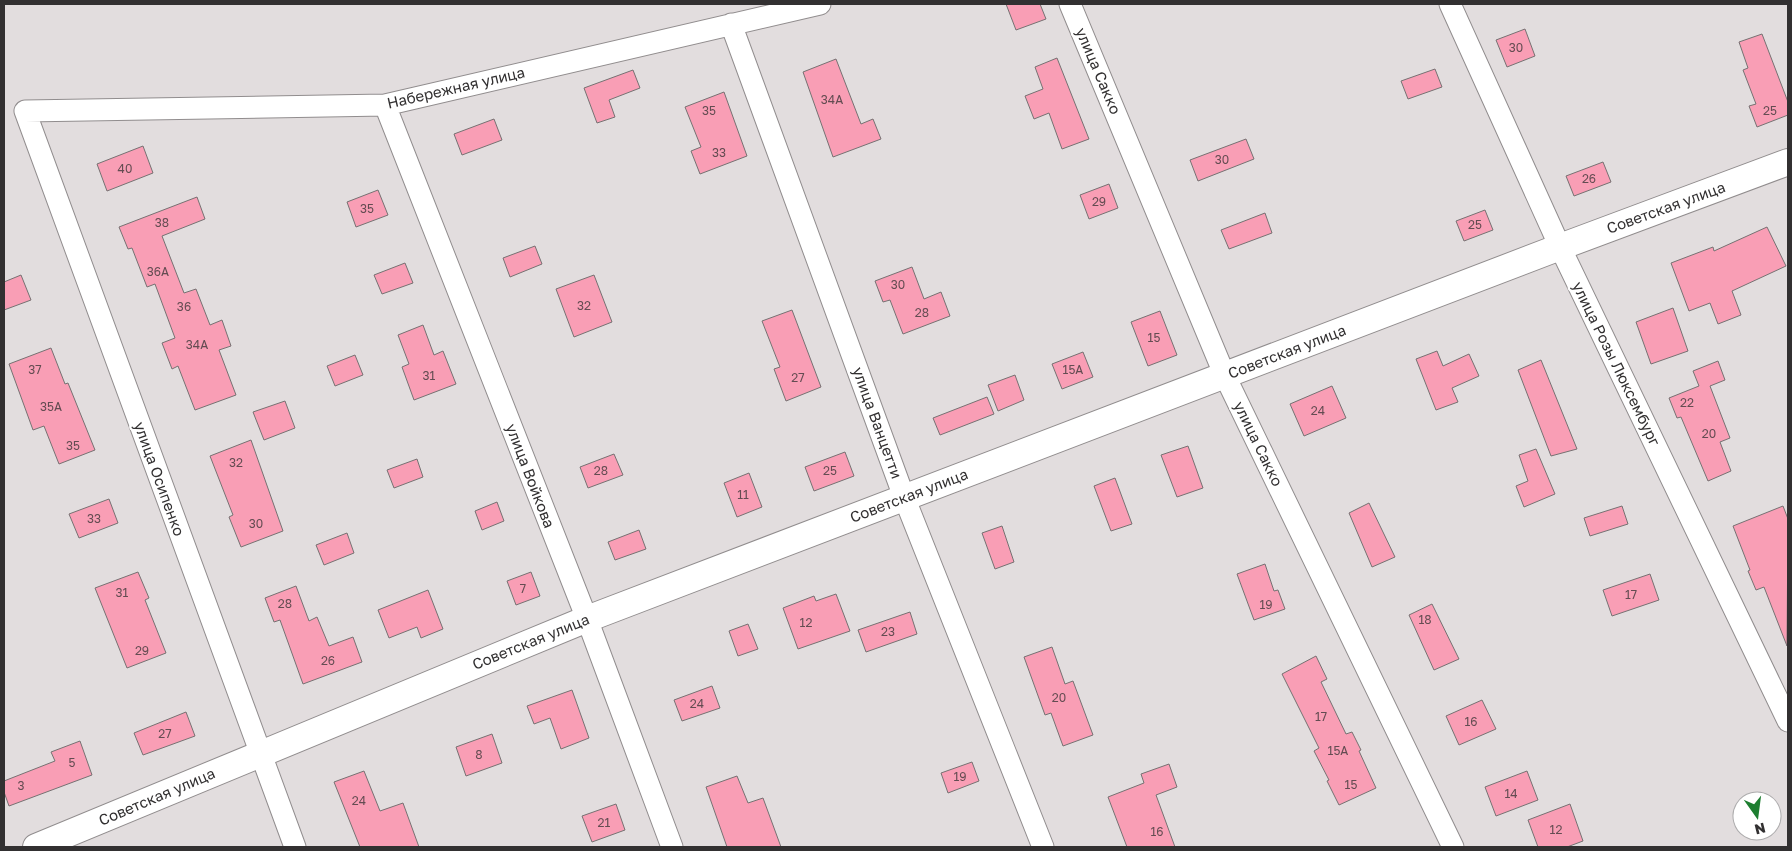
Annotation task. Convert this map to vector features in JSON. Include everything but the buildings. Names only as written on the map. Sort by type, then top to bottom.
[{"type":"street","name":"Набережная улица","points":[[25,111],[385,105],[820,4]]},
{"type":"street","name":"улица Сакко","points":[[1070,4],[1225,376],[1452,847]]},
{"type":"street","name":"улица Розы Люксембург","points":[[1450,4],[1560,247],[1788,721]]},
{"type":"street","name":"улица Ванцетти","points":[[731,24],[904,497],[1043,847]]},
{"type":"street","name":"улица Войкова","points":[[385,105],[587,619],[672,847]]},
{"type":"street","name":"улица Осипенко","points":[[25,111],[294,847]]},
{"type":"street","name":"Советская улица","points":[[36,847],[587,619],[1560,247],[1788,162]]}]
